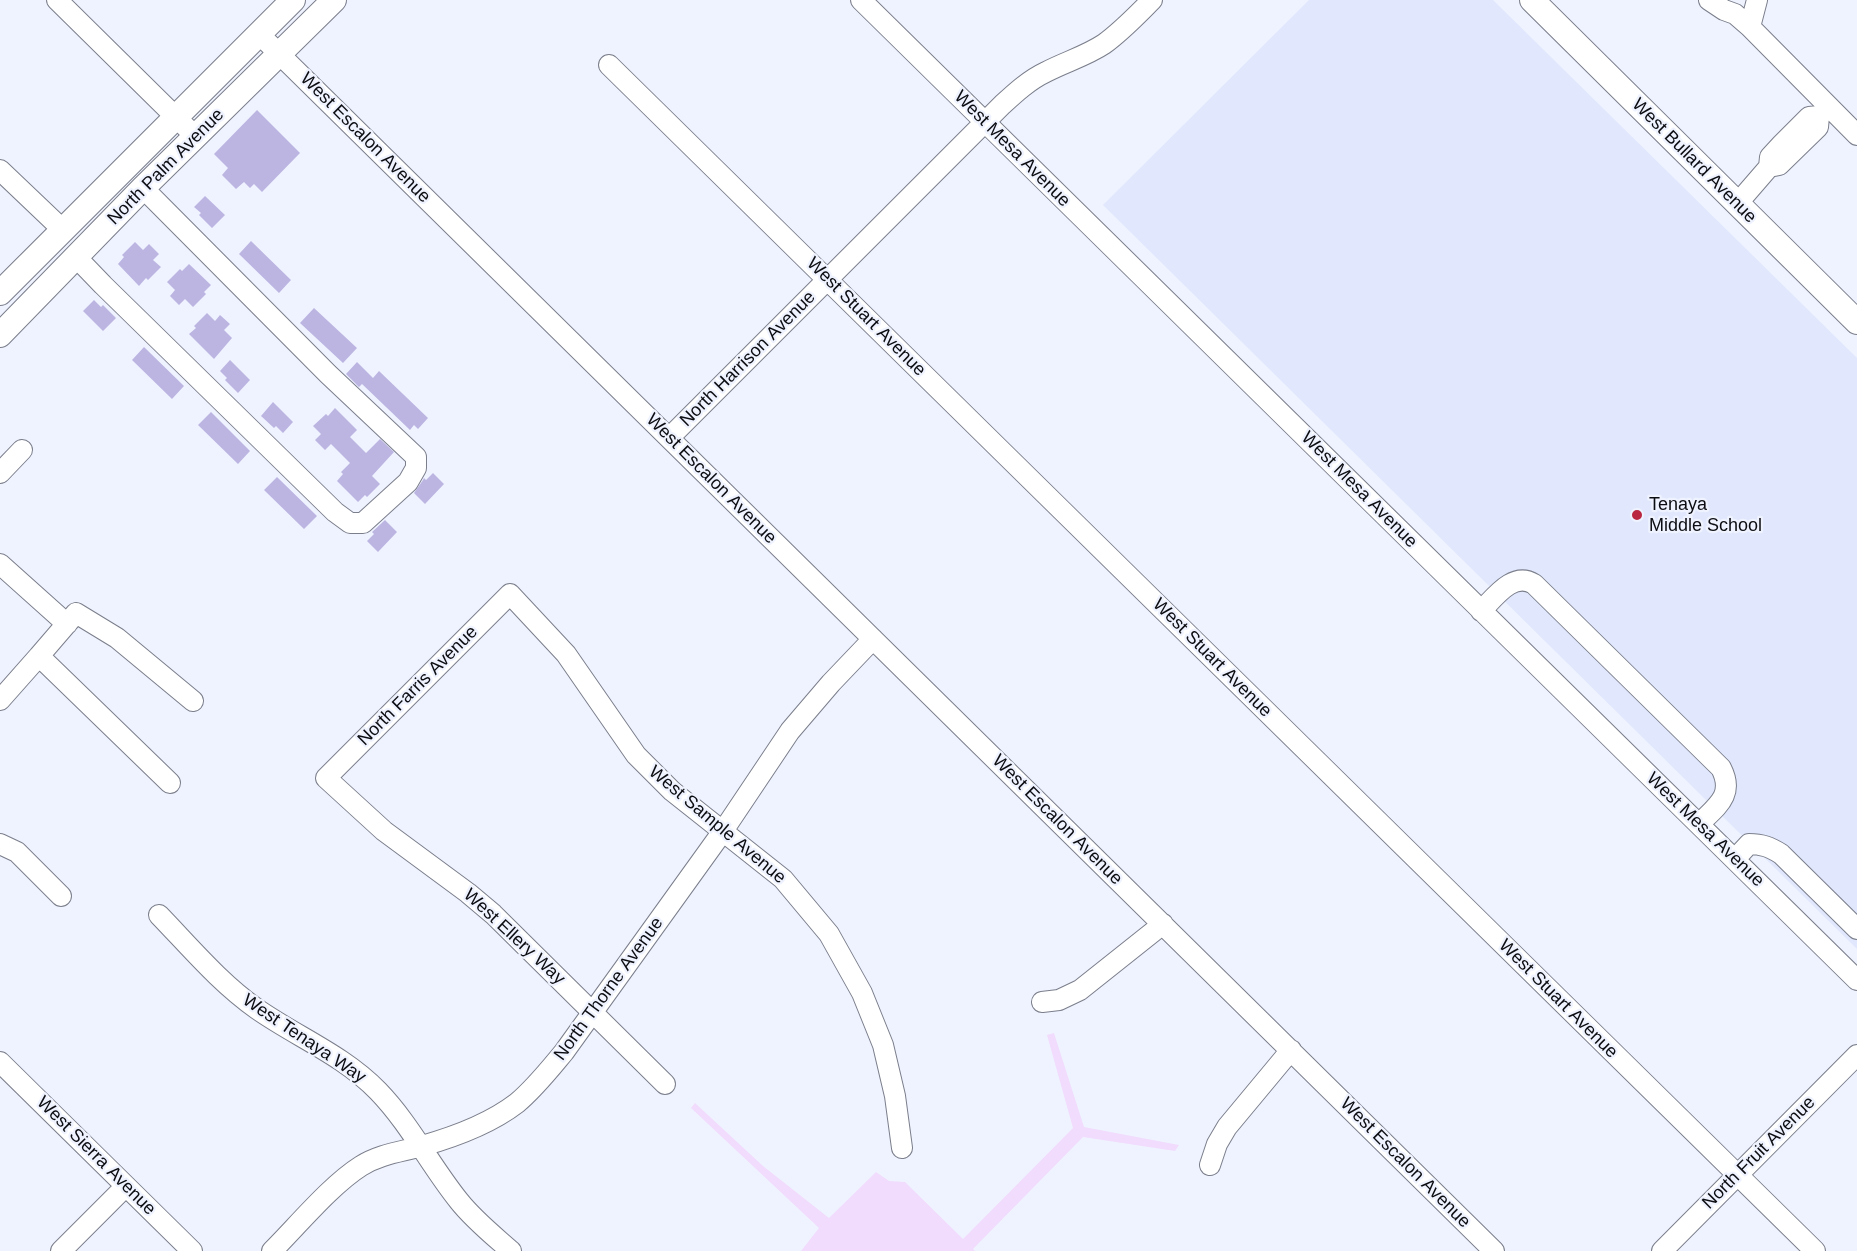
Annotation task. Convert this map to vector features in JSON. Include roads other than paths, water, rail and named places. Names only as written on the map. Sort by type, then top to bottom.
[{"type":"main road","name":"North Palm Avenue","points":[[0,293],[293,0]]},
{"type":"main road","name":"North Palm Avenue","points":[[0,335],[143,188],[334,0]]},
{"type":"main road","name":"West Bullard Avenue","points":[[1532,0],[1857,322]]},
{"type":"street","points":[[57,0],[196,136]]},
{"type":"street","name":"West Mesa Avenue","points":[[861,0],[1857,980]]},
{"type":"street","name":"North Harrison Avenue","points":[[669,438],[1002,105],[1044,72],[1083,56],[1104,44],[1152,0]]},
{"type":"street","points":[[1709,0],[1735,14],[1750,27],[1824,111],[1857,135]]},
{"type":"street","points":[[1750,27],[1758,0]]},
{"type":"street","name":"West Escalon Avenue","points":[[259,34],[1494,1251]]},
{"type":"street","name":"West Stuart Avenue","points":[[609,65],[1815,1251]]},
{"type":"street","points":[[1737,204],[1769,166],[1770,157],[1782,144],[1809,117],[1824,111]]},
{"type":"street","points":[[0,170],[63,230]]},
{"type":"street","points":[[76,257],[327,504],[350,523],[363,523],[408,482],[416,468],[416,457],[320,365],[143,188]]},
{"type":"street","points":[[0,473],[22,450]]},
{"type":"street","points":[[0,564],[67,624]]},
{"type":"street","points":[[1481,611],[1511,583],[1528,580],[1534,584],[1720,768],[1726,778],[1727,788],[1724,797],[1699,824]]},
{"type":"street","name":"North Farris Avenue","points":[[326,778],[510,594]]},
{"type":"street","name":"West Sample Avenue","points":[[510,594],[566,654],[636,754],[672,791],[783,879],[829,934],[862,993],[883,1045],[895,1096],[902,1148]]},
{"type":"street","points":[[0,700],[76,613],[117,638],[193,701]]},
{"type":"street","name":"North Thorne Avenue","points":[[272,1251],[336,1186],[362,1165],[380,1156],[421,1146],[487,1121],[516,1103],[537,1084],[564,1052],[723,831],[790,731],[873,639]]},
{"type":"street","points":[[39,656],[170,783]]},
{"type":"street","name":"West Ellery Way","points":[[326,778],[384,831],[493,914],[665,1084]]},
{"type":"street","points":[[0,844],[17,852],[61,896]]},
{"type":"street","points":[[1735,859],[1749,844],[1761,844],[1771,848],[1781,854],[1857,929]]},
{"type":"street","name":"West Tenaya Way","points":[[159,915],[234,991],[258,1010],[356,1070],[401,1116],[460,1202],[484,1228],[511,1251]]},
{"type":"street","points":[[1042,1002],[1059,1000],[1080,990],[1163,924]]},
{"type":"street","points":[[1210,1165],[1217,1144],[1227,1127],[1290,1050]]},
{"type":"street","name":"North Fruit Avenue","points":[[1662,1251],[1857,1055]]},
{"type":"street","name":"West Sierra Avenue","points":[[0,1062],[192,1251]]},
{"type":"street","points":[[61,1251],[126,1186]]},
{"type":"place","name":"Tenaya Middle School","points":[[1637,515]]}]
